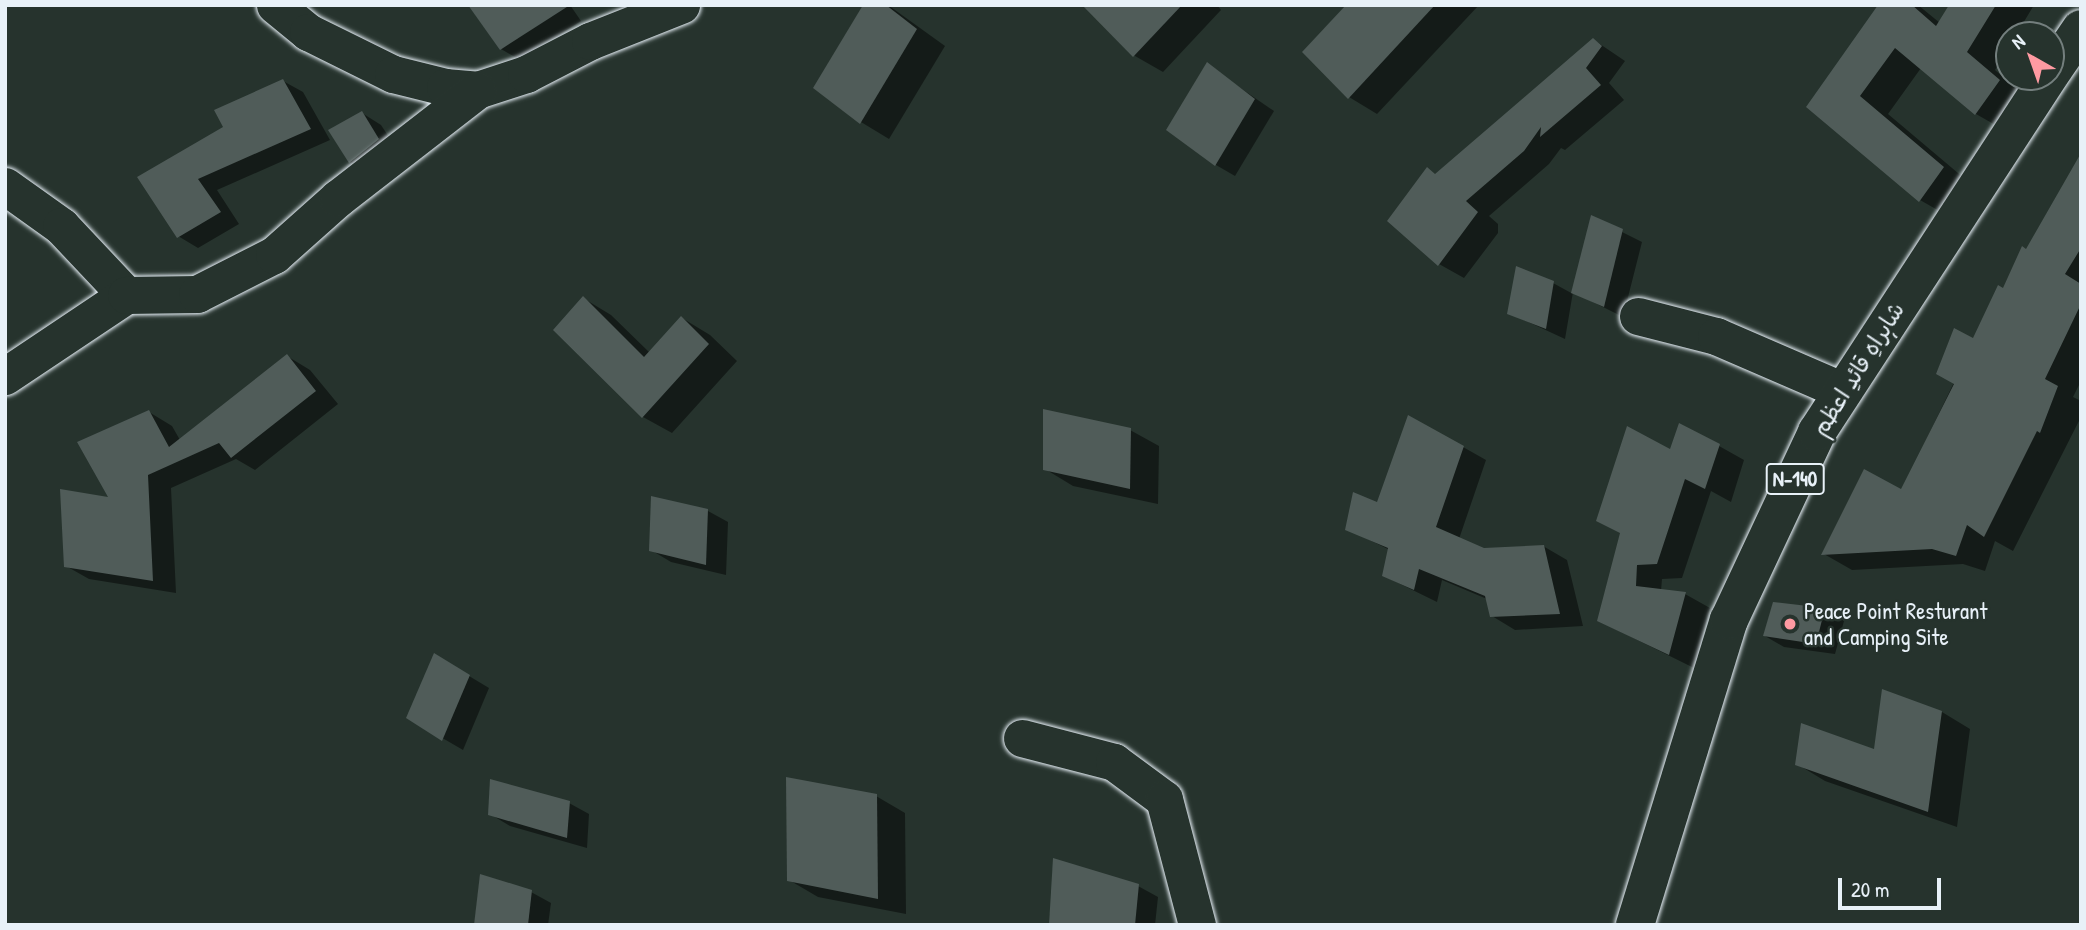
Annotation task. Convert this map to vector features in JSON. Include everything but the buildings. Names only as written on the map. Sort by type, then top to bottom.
[{"type":"highway","name":"شاہراہِ قائدِ اعظم","points":[[2065,53],[2081,29]]},
{"type":"highway","name":"شاہراہِ قائدِ اعظم","points":[[1635,925],[1729,620],[1817,432],[2040,91]]},
{"type":"street","points":[[275,5],[308,32],[393,74],[445,87],[477,90]]},
{"type":"street","points":[[5,376],[126,295],[197,294],[274,255],[338,198],[477,90],[526,74],[590,41],[681,5]]},
{"type":"street","points":[[5,186],[61,226],[126,295]]},
{"type":"street","points":[[1638,316],[1716,336],[1843,391]]},
{"type":"street","points":[[1022,738],[1114,762],[1164,799],[1197,925]]},
{"type":"place","name":"Peace Point Resturant and Camping Site","points":[[1790,624]]}]
